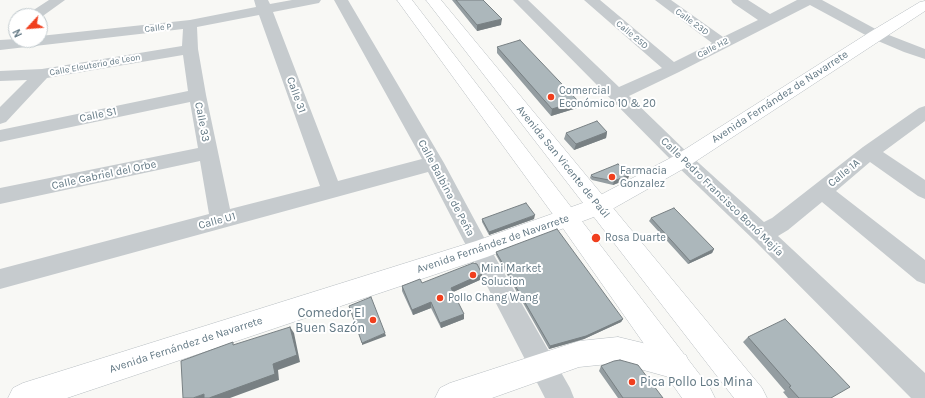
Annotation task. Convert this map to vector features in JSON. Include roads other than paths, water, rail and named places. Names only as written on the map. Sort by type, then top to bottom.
[{"type":"main road","points":[[404,0],[568,218],[700,398]]},
{"type":"main road","name":"Avenida San Vicente de Paúl","points":[[434,0],[752,398]]},
{"type":"main road","name":"Avenida Fernández de Navarrete","points":[[23,398],[479,250],[599,206],[682,160],[925,5]]},
{"type":"main road","points":[[450,398],[578,354],[618,350],[676,365]]},
{"type":"street","points":[[46,8],[58,0]]},
{"type":"street","name":"Calle P","points":[[0,45],[190,24],[263,5],[314,0]]},
{"type":"street","name":"Calle Balbina de Peña","points":[[341,0],[434,163],[479,250],[560,398]]},
{"type":"street","name":"Calle Pedro Francisco Bonó Mejía","points":[[520,0],[682,160],[762,234],[925,392]]},
{"type":"street","name":"Calle 25D","points":[[591,0],[673,69]]},
{"type":"street","name":"Calle 23D","points":[[662,0],[723,44]]},
{"type":"street","points":[[738,0],[770,20]]},
{"type":"street","name":"Calle H2","points":[[617,95],[673,69],[808,0]]},
{"type":"street","points":[[812,0],[876,35],[925,54]]},
{"type":"street","name":"Calle 31","points":[[263,5],[331,189]]},
{"type":"street","name":"Calle 33","points":[[190,24],[190,49],[197,95],[221,220]]},
{"type":"street","name":"Calle Eleuterio de Leon","points":[[0,76],[42,74],[190,49]]},
{"type":"street","points":[[0,118],[42,74]]},
{"type":"street","name":"Calle S1","points":[[0,136],[197,95]]},
{"type":"street","name":"Calle 1A","points":[[762,234],[780,224],[870,152],[925,112]]},
{"type":"street","points":[[870,152],[925,190]]},
{"type":"street","name":"Calle Gabriel del Orbe","points":[[0,196],[208,153]]},
{"type":"street","name":"Calle U1","points":[[0,279],[331,189],[434,163]]},
{"type":"street","points":[[822,191],[925,274]]},
{"type":"place","name":"Comercial Económico 10 & 20","points":[[551,97]]},
{"type":"place","name":"Farmacia Gonzalez","points":[[612,177]]},
{"type":"place","name":"Rosa Duarte","points":[[596,238]]},
{"type":"place","name":"Mini Market Solucion","points":[[473,275]]},
{"type":"place","name":"Pollo Chang Wang","points":[[440,298]]},
{"type":"place","name":"Comedor El Buen Sazón","points":[[373,320]]},
{"type":"place","name":"Pica Pollo Los Mina","points":[[632,382]]}]
